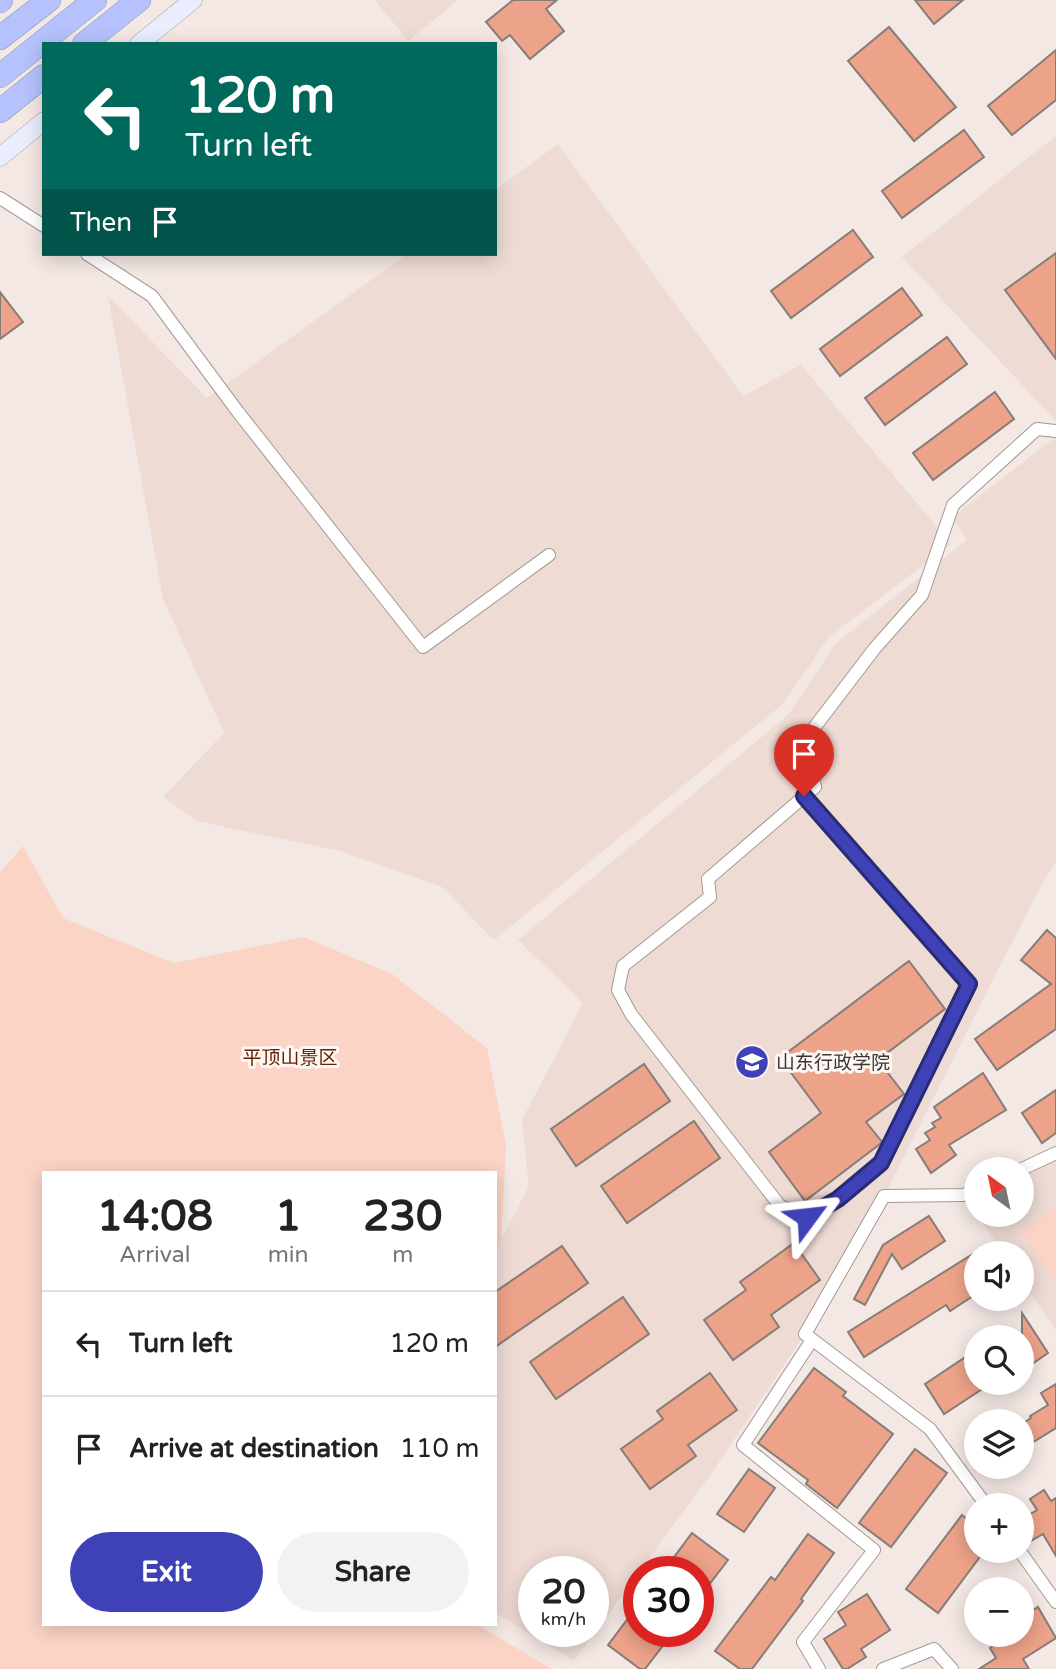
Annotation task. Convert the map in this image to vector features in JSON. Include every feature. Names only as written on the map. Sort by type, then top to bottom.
[{"type":"highway","points":[[0,38],[49,0]]},
{"type":"highway","points":[[42,42],[95,0]]},
{"type":"highway","points":[[86,42],[139,0]]},
{"type":"highway","points":[[0,76],[42,42]]},
{"type":"highway","points":[[0,111],[42,78]]},
{"type":"main road","points":[[141,42],[193,0]]},
{"type":"main road","points":[[0,157],[42,123]]},
{"type":"street","points":[[0,198],[42,225]]},
{"type":"street","points":[[90,256],[152,296],[238,412],[423,647],[549,555]]},
{"type":"street","points":[[804,796],[969,984],[881,1163],[838,1199],[807,1217],[780,1206],[631,1014],[618,990],[623,966],[710,897],[709,879],[804,796],[815,788],[804,741],[875,648],[922,594],[953,505],[1037,429],[1056,431]]},
{"type":"street","points":[[1034,1163],[1056,1153]]},
{"type":"street","points":[[964,1195],[884,1196],[805,1334],[930,1429],[977,1493]]},
{"type":"street","points":[[812,1340],[743,1445],[874,1550],[803,1642],[819,1669]]},
{"type":"street","points":[[1028,1563],[1056,1602]]},
{"type":"street","points":[[883,1669],[934,1649],[952,1669]]},
{"type":"shaded area","points":[[375,0],[458,0],[408,41]]},
{"type":"shaded area","points":[[1056,136],[1056,421],[902,257]]},
{"type":"shaded area","points":[[558,144],[743,396],[801,365],[951,544],[829,637],[783,704],[494,940],[442,887],[340,851],[197,821],[163,797],[224,733],[163,599],[108,296],[207,398],[404,256],[497,256],[497,189]]},
{"type":"shaded area","name":"山东行政学院","points":[[1056,437],[1056,861],[1040,887],[884,1196],[805,1334],[713,1471],[651,1556],[623,1556],[623,1594],[609,1613],[609,1556],[518,1556],[518,1627],[497,1614],[497,1247],[529,1186],[522,1120],[583,1003],[518,940],[788,715],[836,643],[967,540],[952,517]]},
{"type":"shaded area","points":[[1056,1153],[1056,1331],[1034,1299],[1034,1241],[995,1241],[985,1227],[1034,1227],[1034,1163]]},
{"type":"shaded area","name":"山东行政学院","points":[[551,1647],[584,1647],[574,1661]]},
{"type":"green space","name":"平顶山景区","points":[[23,846],[63,918],[174,963],[304,937],[392,974],[487,1048],[506,1145],[501,1246],[497,1250],[497,1171],[42,1171],[42,1626],[479,1626],[552,1669],[0,1669],[0,872]]},
{"type":"green space","points":[[1056,1208],[1056,1283],[1034,1250],[1034,1241],[1028,1241],[1021,1231],[1034,1227],[1034,1222]]},
{"type":"building","points":[[513,0],[557,0],[546,9],[564,31],[530,59],[510,35],[502,41],[486,22]]},
{"type":"building","points":[[915,0],[963,0],[934,24]]},
{"type":"building","points":[[889,27],[956,107],[914,141],[848,61]]},
{"type":"building","points":[[1056,50],[1056,100],[1012,135],[988,106]]},
{"type":"building","points":[[964,130],[984,157],[902,218],[882,191]]},
{"type":"building","points":[[853,230],[873,257],[791,318],[771,291]]},
{"type":"building","points":[[1056,253],[1056,359],[1005,290]]},
{"type":"building","points":[[902,288],[922,315],[840,376],[820,349]]},
{"type":"building","points":[[0,292],[23,322],[0,339]]},
{"type":"building","points":[[947,337],[967,364],[885,425],[865,398]]},
{"type":"building","points":[[995,392],[1014,419],[933,480],[913,453]]},
{"type":"building","points":[[1047,930],[1056,938],[1056,1029],[997,1070],[975,1039],[1051,984],[1021,960]]},
{"type":"building","points":[[909,961],[945,1009],[878,1060],[904,1094],[866,1122],[882,1142],[805,1201],[769,1152],[821,1113],[780,1058]]},
{"type":"building","points":[[644,1064],[670,1101],[576,1166],[551,1129]]},
{"type":"building","points":[[983,1073],[1006,1110],[949,1145],[956,1155],[931,1173],[916,1149],[930,1140],[925,1133],[935,1127],[932,1123],[941,1118],[934,1107]]},
{"type":"building","points":[[1056,1090],[1056,1133],[1042,1143],[1022,1113]]},
{"type":"building","points":[[694,1121],[720,1158],[627,1223],[601,1186]]},
{"type":"building","points":[[929,1216],[945,1241],[902,1269],[892,1254],[865,1305],[854,1299],[883,1245]]},
{"type":"building","points":[[794,1243],[820,1280],[771,1315],[779,1327],[733,1360],[704,1320],[746,1290],[740,1282]]},
{"type":"building","points":[[562,1246],[588,1283],[497,1346],[497,1291]]},
{"type":"building","points":[[964,1260],[964,1302],[950,1311],[946,1305],[864,1357],[848,1332]]},
{"type":"building","points":[[623,1297],[649,1334],[556,1399],[530,1362]]},
{"type":"building","points":[[1022,1313],[1030,1325],[1022,1325]]},
{"type":"building","points":[[1034,1331],[1048,1353],[1034,1363]]},
{"type":"building","points":[[964,1358],[964,1395],[973,1395],[944,1414],[925,1384]]},
{"type":"building","points":[[814,1368],[846,1392],[843,1396],[893,1434],[837,1508],[806,1484],[808,1480],[758,1443]]},
{"type":"building","points":[[710,1373],[737,1410],[688,1445],[696,1456],[650,1489],[621,1449],[663,1419],[657,1411]]},
{"type":"building","points":[[1056,1384],[1056,1428],[1034,1442],[1034,1414],[1048,1405],[1041,1393]]},
{"type":"building","points":[[915,1449],[947,1473],[891,1547],[859,1523]]},
{"type":"building","points":[[749,1469],[775,1488],[744,1532],[717,1514]]},
{"type":"building","points":[[1044,1490],[1051,1501],[1056,1498],[1056,1556],[1043,1534],[1034,1539],[1034,1512],[1037,1510],[1034,1496]]},
{"type":"building","points":[[962,1515],[964,1563],[975,1563],[938,1613],[906,1589]]},
{"type":"building","points":[[692,1533],[728,1560],[714,1578],[714,1556],[675,1556]]},
{"type":"building","points":[[808,1534],[834,1553],[801,1599],[803,1601],[752,1669],[740,1669],[715,1651],[771,1577],[775,1580]]},
{"type":"building","points":[[867,1594],[890,1630],[861,1649],[866,1657],[843,1669],[824,1639],[846,1625],[838,1612]]},
{"type":"building","points":[[1038,1607],[1056,1638],[1023,1659],[1029,1669],[979,1669],[996,1658],[991,1647],[1034,1647],[1034,1610]]},
{"type":"building","points":[[623,1625],[623,1647],[662,1647],[645,1669],[640,1669],[609,1644]]},
{"type":"place","name":"山东行政学院","points":[[752,1062]]},
{"type":"route","points":[[804,796],[969,984],[881,1163],[838,1199],[807,1217]]}]
